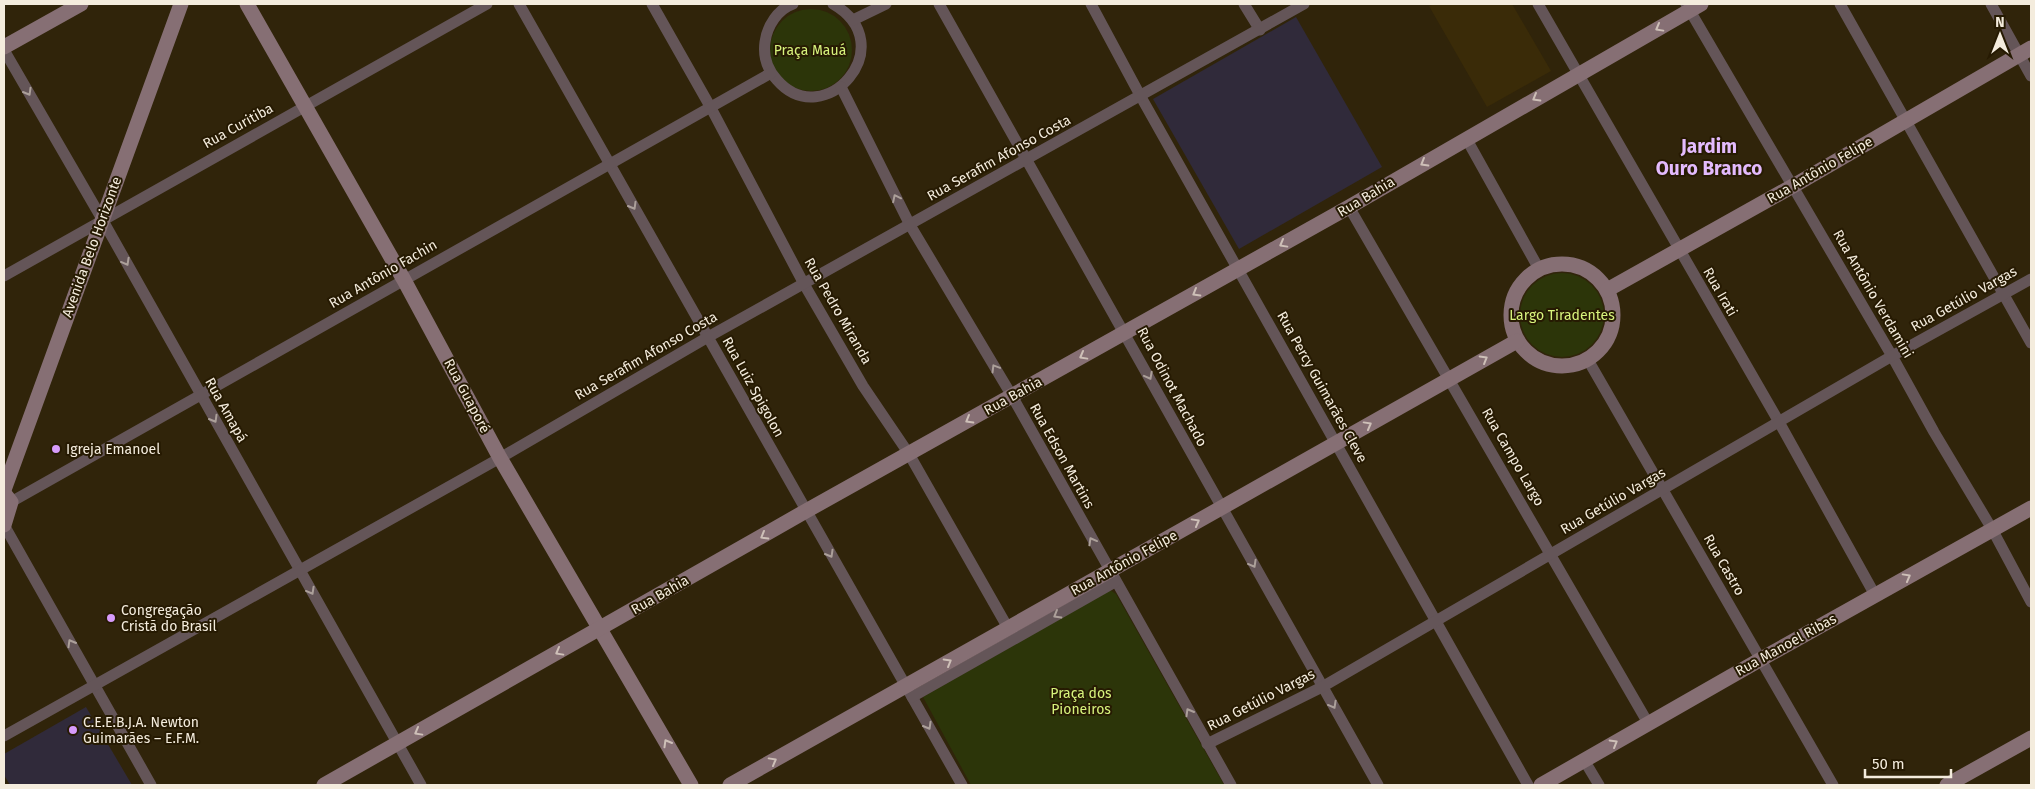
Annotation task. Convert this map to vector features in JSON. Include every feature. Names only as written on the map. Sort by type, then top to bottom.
[{"type":"street","points":[[4,48],[81,4]]},
{"type":"street","name":"Avenida Belo Horizonte","points":[[4,525],[6,495],[102,219],[181,4]]},
{"type":"street","name":"Rua Guaporé","points":[[247,4],[404,280],[500,458],[602,628],[691,785]]},
{"type":"street","name":"Rua Curitiba","points":[[4,276],[102,219],[487,4]]},
{"type":"street","name":"Rua Luiz Spigolon","points":[[518,4],[962,785]]},
{"type":"street","name":"Rua Pedro Miranda","points":[[652,4],[711,108],[804,284],[864,386],[909,454],[1008,628]]},
{"type":"street","points":[[790,4],[775,18],[766,35],[764,48],[771,73],[782,85],[795,93],[811,96],[826,94],[841,87],[850,79],[861,56],[861,44],[853,20],[843,10],[833,4]]},
{"type":"street","points":[[853,20],[886,4]]},
{"type":"street","name":"Rua Odinot Machado","points":[[939,4],[1025,160],[1126,333],[1378,785]]},
{"type":"street","name":"Rua Percy Guimarães Cleve","points":[[1091,4],[1141,97],[1528,785]]},
{"type":"street","points":[[1244,4],[1260,30]]},
{"type":"street","name":"Rua Serafim Afonso Costa","points":[[4,736],[500,458],[708,337],[1141,97],[1304,4]]},
{"type":"street","name":"Rua Irati","points":[[1538,4],[1875,595]]},
{"type":"street","points":[[1840,4],[1907,120],[2002,295],[2031,343]]},
{"type":"street","points":[[1991,4],[2025,52],[2031,76]]},
{"type":"street","name":"Rua Bahia","points":[[324,785],[806,511],[1350,207],[1692,6]]},
{"type":"street","name":"Rua Antônio Verdamini","points":[[1692,6],[1934,432],[1992,529],[2031,602]]},
{"type":"street","name":"Rua Amapá","points":[[4,48],[421,785]]},
{"type":"street","name":"Rua Antônio Felipe","points":[[1607,290],[1793,186],[2025,52]]},
{"type":"street","name":"Rua Antônio Fachin","points":[[6,495],[201,396],[771,73]]},
{"type":"street","name":"Rua Edson Martins","points":[[841,87],[910,226],[1012,396],[1231,785]]},
{"type":"street","points":[[1466,138],[1539,269]]},
{"type":"street","name":"Rua Campo Largo","points":[[1350,207],[1648,723]]},
{"type":"street","points":[[1554,264],[1570,264],[1585,269],[1598,278],[1607,290],[1613,305],[1614,321],[1605,343],[1588,360],[1572,366],[1556,366],[1541,362],[1527,353],[1517,340],[1511,325],[1511,308],[1516,292],[1526,279],[1539,269],[1554,264]]},
{"type":"street","name":"Rua Getúlio Vargas","points":[[1207,744],[1322,686],[1892,356],[2031,279]]},
{"type":"street","name":"Rua Antônio Felipe","points":[[730,785],[908,692],[1112,576],[1222,508],[1517,340]]},
{"type":"street","name":"Rua Castro","points":[[1588,360],[1762,658],[1833,785]]},
{"type":"street","name":"Rua Manoel Ribas","points":[[1541,785],[1762,658],[2031,508]]},
{"type":"street","points":[[4,525],[151,785]]},
{"type":"street","name":"Rua Antônio Felipe","points":[[908,692],[1008,628],[1112,576]]},
{"type":"street","points":[[1947,785],[2031,738]]},
{"type":"street","points":[[1584,760],[1599,785]]},
{"type":"shaded area","points":[[1434,4],[1512,4],[1551,71],[1487,107],[1429,6]]},
{"type":"shaded area","points":[[1296,17],[1382,167],[1239,249],[1153,99]]},
{"type":"shaded area","name":"C.E.E.B.J.A. Newton Guimarães – E.F.M.","points":[[86,707],[132,785],[10,785],[4,775],[4,754]]},
{"type":"green space","name":"Praça Mauá","points":[[811,9],[827,12],[840,21],[849,34],[852,50],[849,66],[840,79],[827,88],[811,91],[795,88],[782,79],[773,66],[770,50],[773,34],[782,21],[795,12]]},
{"type":"green space","name":"Largo Tiradentes","points":[[1554,273],[1570,273],[1586,280],[1597,291],[1604,307],[1601,331],[1592,345],[1586,350],[1570,357],[1554,357],[1538,350],[1527,339],[1520,323],[1520,307],[1527,291],[1538,280]]},
{"type":"green space","name":"Praça dos Pioneiros","points":[[1110,590],[1116,594],[1224,785],[971,785],[923,697]]},
{"type":"place","name":"Igreja Emanoel","points":[[56,449]]},
{"type":"place","name":"Congregação Cristã do Brasil","points":[[111,618]]},
{"type":"place","name":"C.E.E.B.J.A. Newton Guimarães – E.F.M.","points":[[73,730]]},
{"type":"district","name":"Jardim Ouro Branco","points":[[1709,157]]}]
